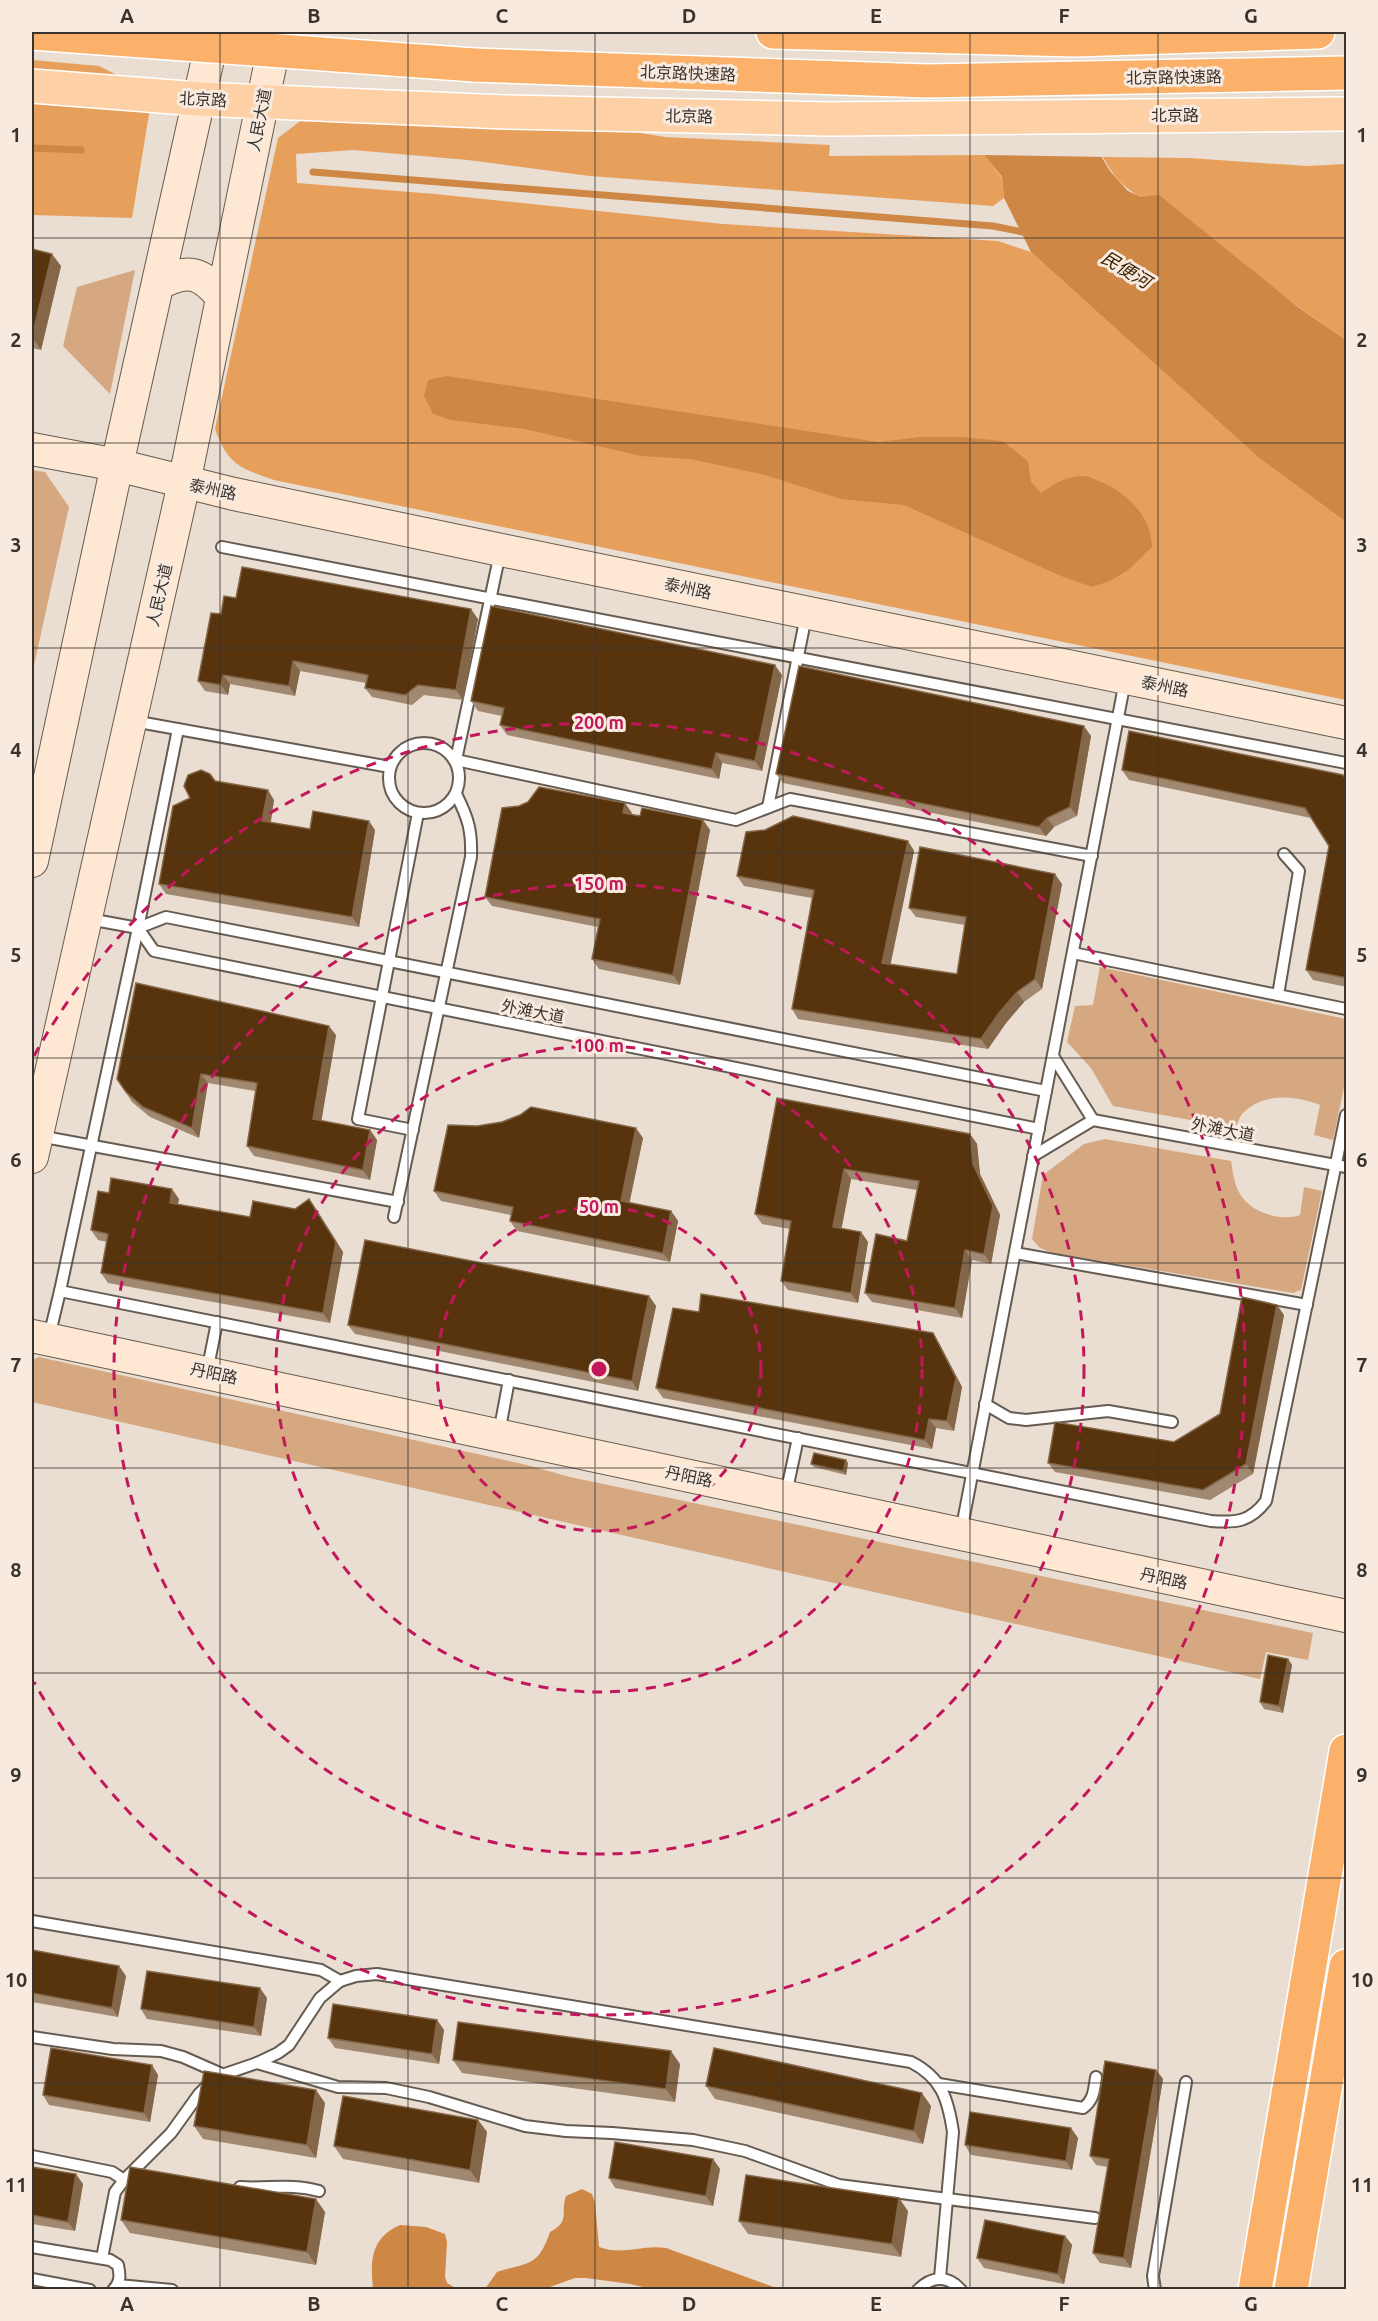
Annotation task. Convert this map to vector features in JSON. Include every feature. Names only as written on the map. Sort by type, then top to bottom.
[{"type":"highway","points":[[772,32],[1075,40],[1318,32]]},
{"type":"highway","name":"北京路快速路","points":[[32,33],[474,65],[927,81],[1347,73]]},
{"type":"highway","points":[[1255,2289],[1347,1751]]},
{"type":"highway","points":[[1291,2289],[1347,1966]]},
{"type":"main road","name":"北京路","points":[[32,86],[262,102],[505,112],[830,119],[1347,114]]},
{"type":"street","points":[[32,861],[117,465],[214,32]]},
{"type":"street","name":"人民大道","points":[[34,1146],[184,483],[277,32]]},
{"type":"street","points":[[158,284],[175,275],[194,275],[208,280],[222,297]]},
{"type":"street","name":"泰州路","points":[[32,449],[117,465],[184,483],[501,550],[1347,723]]},
{"type":"street","name":"丹阳路","points":[[40,1337],[1347,1616]]},
{"type":"lane","points":[[222,547],[1347,763]]},
{"type":"lane","points":[[501,550],[456,760],[460,783],[456,794],[450,803],[440,810],[418,813],[406,808],[397,801],[391,791],[388,779],[390,766],[404,748],[416,743],[428,742],[439,745],[456,760],[736,820],[790,799],[1092,856]]},
{"type":"lane","points":[[768,807],[807,612]]},
{"type":"lane","points":[[960,1534],[1126,678]]},
{"type":"lane","points":[[130,721],[390,766]]},
{"type":"lane","points":[[40,1337],[60,1291],[178,729]]},
{"type":"lane","points":[[394,1217],[471,856],[468,817],[456,794]]},
{"type":"lane","points":[[413,1130],[358,1119],[418,813]]},
{"type":"lane","points":[[1278,994],[1299,871],[1284,854]]},
{"type":"lane","points":[[86,918],[138,928]]},
{"type":"lane","name":"外滩大道","points":[[1039,1129],[154,951],[138,928],[166,918],[1046,1091]]},
{"type":"lane","points":[[1073,953],[1347,1009]]},
{"type":"lane","points":[[1033,1156],[1093,1120],[1053,1056]]},
{"type":"lane","points":[[60,1291],[1211,1521],[1231,1523],[1256,1514],[1266,1502],[1307,1305],[1341,1166],[1347,1115]]},
{"type":"lane","name":"外滩大道","points":[[1093,1120],[1341,1166]]},
{"type":"lane","points":[[34,1146],[91,1146],[398,1202]]},
{"type":"lane","points":[[1015,1253],[1307,1305]]},
{"type":"lane","points":[[207,1372],[217,1322]]},
{"type":"lane","points":[[498,1434],[509,1380]]},
{"type":"lane","points":[[986,1404],[1009,1418],[1026,1420],[1108,1411],[1172,1422]]},
{"type":"lane","points":[[785,1496],[798,1438]]},
{"type":"lane","points":[[32,1921],[321,1970],[340,1981]]},
{"type":"lane","points":[[102,2258],[116,2192],[124,2180],[141,2171],[199,2094],[216,2077],[257,2063],[289,2045],[321,1998],[340,1981],[356,1976],[377,1974],[911,2062],[923,2068],[939,2084],[950,2113],[953,2132],[940,2278]]},
{"type":"lane","points":[[32,2037],[113,2049],[162,2051],[224,2075]]},
{"type":"lane","points":[[257,2063],[338,2087],[386,2088],[429,2097],[525,2126],[693,2140],[745,2151],[839,2185],[1095,2218]]},
{"type":"lane","points":[[939,2084],[1083,2108],[1090,2103],[1096,2077]]},
{"type":"lane","points":[[1155,2289],[1153,2276],[1186,2082]]},
{"type":"lane","points":[[32,2156],[112,2172],[124,2180]]},
{"type":"lane","points":[[231,2187],[287,2186],[306,2187],[319,2191]]},
{"type":"lane","points":[[32,2247],[102,2258],[118,2265],[120,2275],[116,2287],[172,2289]]},
{"type":"lane","points":[[918,2289],[924,2283],[940,2278],[949,2280],[961,2289]]},
{"type":"lane","points":[[32,2279],[90,2289]]},
{"type":"shaded area","points":[[32,60],[99,66],[137,85],[150,108],[132,218],[32,215]]},
{"type":"shaded area","points":[[312,112],[526,114],[665,137],[830,145],[829,156],[984,155],[1002,178],[1004,198],[993,206],[590,176],[468,160],[353,150],[296,154],[297,183],[435,194],[723,224],[998,241],[1031,252],[1259,458],[1346,522],[1346,700],[274,480],[244,468],[230,458],[215,429],[278,138]]},
{"type":"shaded area","points":[[1103,157],[1189,158],[1307,166],[1346,164],[1346,340],[1123,185]]},
{"type":"shaded area","points":[[135,270],[110,394],[63,346],[77,287]]},
{"type":"shaded area","points":[[32,470],[45,472],[69,507],[32,674]]},
{"type":"shaded area","points":[[1100,967],[1346,1019],[1346,1078],[1333,1140],[1314,1135],[1320,1105],[1301,1099],[1281,1098],[1261,1101],[1243,1113],[1235,1128],[1113,1106],[1091,1068],[1067,1042],[1075,1006],[1093,1005]]},
{"type":"shaded area","points":[[1105,1139],[1231,1161],[1240,1194],[1251,1206],[1275,1216],[1300,1215],[1304,1187],[1322,1191],[1301,1290],[1293,1293],[1053,1253],[1040,1248],[1032,1239],[1043,1175],[1084,1144]]},
{"type":"shaded area","points":[[39,1357],[527,1465],[570,1477],[1313,1633],[1308,1660],[1266,1652],[1260,1679],[32,1402],[32,1360]]},
{"type":"water","name":"民便河","points":[[1027,32],[1110,171],[1128,191],[1141,197],[1159,195],[1298,307],[1346,340],[1346,522],[1259,458],[1031,252],[1004,198],[1002,177],[984,155]]},
{"type":"water","points":[[447,376],[878,442],[921,437],[961,437],[1002,441],[1028,461],[1031,482],[1041,493],[1060,481],[1083,476],[1111,486],[1120,492],[1143,516],[1151,536],[1152,547],[1128,570],[1110,581],[1092,587],[1061,576],[904,505],[841,499],[761,474],[690,459],[641,456],[525,429],[451,420],[433,414],[424,396],[428,380]]},
{"type":"water","points":[[582,2189],[592,2194],[595,2203],[599,2247],[616,2250],[666,2248],[779,2289],[652,2289],[630,2284],[575,2278],[544,2289],[485,2289],[497,2272],[525,2264],[541,2252],[550,2232],[563,2220],[566,2196]]},
{"type":"water","points":[[400,2225],[426,2227],[445,2234],[447,2242],[445,2277],[447,2283],[457,2289],[373,2289],[374,2251],[383,2236]]},
{"type":"pier","points":[[1031,32],[1106,157],[981,155],[896,33]]},
{"type":"building","points":[[32,249],[52,254],[32,337]]},
{"type":"building","points":[[242,567],[471,609],[456,690],[418,685],[405,695],[365,688],[368,675],[293,661],[289,686],[223,675],[221,685],[198,681],[211,613],[221,614],[224,596],[236,598]]},
{"type":"building","points":[[491,606],[775,665],[755,761],[716,753],[712,769],[500,725],[504,708],[471,701]]},
{"type":"building","points":[[799,666],[1084,726],[1070,807],[1047,818],[1039,827],[776,774]]},
{"type":"building","points":[[1129,731],[1343,775],[1347,780],[1347,978],[1306,970],[1329,846],[1305,808],[1122,770]]},
{"type":"building","points":[[201,770],[210,774],[215,781],[268,790],[262,821],[310,829],[313,811],[369,821],[352,917],[159,884],[173,806],[190,798],[184,786],[188,775]]},
{"type":"building","points":[[539,787],[625,803],[623,813],[640,816],[642,808],[703,820],[673,975],[592,959],[600,919],[485,897],[502,808],[519,806],[528,802]]},
{"type":"building","points":[[793,816],[908,841],[882,963],[957,974],[966,917],[909,908],[920,847],[1055,874],[1035,979],[1017,992],[981,1039],[792,1009],[814,890],[737,876],[746,832],[765,830]]},
{"type":"building","points":[[136,983],[329,1026],[313,1119],[370,1130],[363,1170],[247,1146],[257,1083],[201,1074],[192,1128],[143,1107],[126,1092],[117,1079]]},
{"type":"building","points":[[777,1098],[970,1134],[973,1164],[993,1206],[984,1254],[965,1250],[955,1308],[865,1293],[876,1234],[907,1241],[919,1181],[844,1169],[833,1227],[861,1232],[851,1293],[781,1281],[791,1221],[755,1214]]},
{"type":"building","points":[[531,1107],[636,1128],[621,1201],[671,1211],[663,1253],[510,1221],[513,1207],[434,1191],[448,1125],[477,1126],[502,1122],[520,1115]]},
{"type":"building","points":[[111,1178],[172,1189],[170,1203],[250,1217],[253,1201],[295,1209],[309,1199],[336,1242],[323,1313],[101,1273],[108,1234],[91,1230],[98,1191],[109,1193]]},
{"type":"building","points":[[365,1240],[649,1296],[632,1381],[348,1325]]},
{"type":"building","points":[[701,1294],[933,1333],[956,1378],[947,1421],[929,1419],[925,1440],[656,1388],[673,1308],[699,1312]]},
{"type":"building","points":[[1242,1297],[1277,1305],[1246,1464],[1203,1490],[1048,1463],[1055,1422],[1174,1442],[1220,1414]]},
{"type":"building","points":[[814,1453],[846,1460],[843,1471],[811,1464]]},
{"type":"building","points":[[1268,1655],[1288,1659],[1279,1706],[1260,1702]]},
{"type":"building","points":[[32,1950],[119,1966],[112,2008],[32,1993]]},
{"type":"building","points":[[147,1971],[260,1988],[254,2027],[141,2009]]},
{"type":"building","points":[[333,2004],[437,2020],[432,2054],[328,2038]]},
{"type":"building","points":[[458,2022],[671,2051],[666,2089],[453,2060]]},
{"type":"building","points":[[51,2048],[152,2065],[144,2113],[43,2095]]},
{"type":"building","points":[[714,2048],[922,2093],[914,2131],[706,2086]]},
{"type":"building","points":[[1105,2061],[1156,2070],[1124,2258],[1093,2253],[1109,2159],[1090,2156]]},
{"type":"building","points":[[204,2071],[316,2090],[307,2145],[194,2126]]},
{"type":"building","points":[[343,2096],[478,2120],[470,2170],[334,2146]]},
{"type":"building","points":[[970,2112],[1071,2128],[1066,2161],[965,2145]]},
{"type":"building","points":[[615,2142],[713,2159],[706,2196],[609,2178]]},
{"type":"building","points":[[32,2167],[76,2174],[68,2222],[32,2215]]},
{"type":"building","points":[[130,2167],[316,2199],[307,2252],[121,2220]]},
{"type":"building","points":[[746,2175],[899,2198],[892,2244],[739,2221]]},
{"type":"building","points":[[985,2220],[1065,2236],[1058,2274],[977,2258]]},
{"type":"waterway","points":[[32,148],[81,150]]},
{"type":"waterway","points":[[313,172],[993,226],[1028,233]]}]
